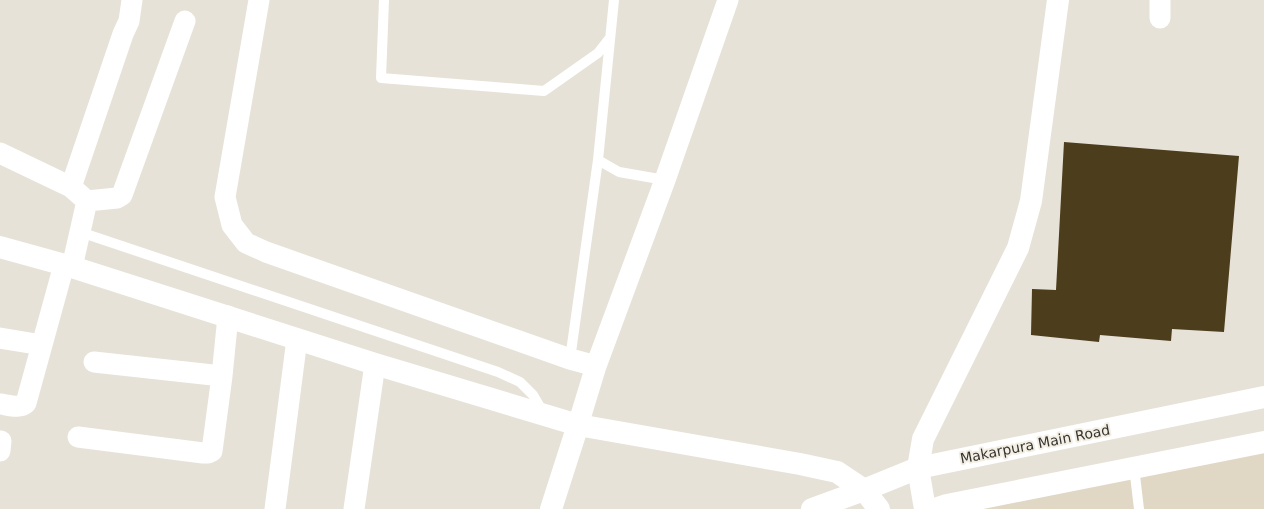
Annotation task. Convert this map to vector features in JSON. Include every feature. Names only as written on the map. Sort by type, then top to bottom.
[{"type":"main road","points":[[925,509],[918,468],[923,439],[1018,248],[1031,201],[1058,0]]},
{"type":"main road","points":[[0,247],[68,266],[375,364],[578,425],[800,464],[837,472],[864,490],[879,509]]},
{"type":"main road","name":"Makarpura Main Road","points":[[812,509],[918,468],[1264,397]]},
{"type":"main road","points":[[551,509],[578,425]]},
{"type":"main road","points":[[935,509],[947,505],[1264,442]]},
{"type":"street","points":[[71,188],[123,34],[129,21],[132,0]]},
{"type":"street","points":[[259,0],[225,197],[232,225],[246,243],[273,254],[570,359],[596,366]]},
{"type":"street","points":[[578,425],[596,366],[665,180],[728,0]]},
{"type":"street","points":[[0,153],[71,188],[87,201],[117,198],[122,195],[186,21]]},
{"type":"street","points":[[0,404],[20,406],[26,403],[42,345],[80,232],[87,201]]},
{"type":"street","points":[[78,437],[208,453],[212,451],[228,316]]},
{"type":"street","points":[[0,338],[42,345]]},
{"type":"street","points":[[275,509],[297,339]]},
{"type":"street","points":[[94,362],[222,376]]},
{"type":"street","points":[[354,509],[375,364]]},
{"type":"lane","points":[[384,0],[381,78],[544,91],[598,53],[609,39]]},
{"type":"lane","points":[[570,359],[598,160],[614,0]]},
{"type":"lane","points":[[598,160],[619,172],[665,180]]},
{"type":"lane","points":[[80,232],[498,372],[520,382],[533,395],[545,416]]},
{"type":"lane","points":[[1134,467],[1139,509]]},
{"type":"shaded area","points":[[1264,439],[1264,509],[942,509]]},
{"type":"building","points":[[1064,142],[1239,156],[1224,332],[1172,329],[1171,341],[1100,335],[1099,342],[1031,335],[1032,289],[1056,290]]}]
